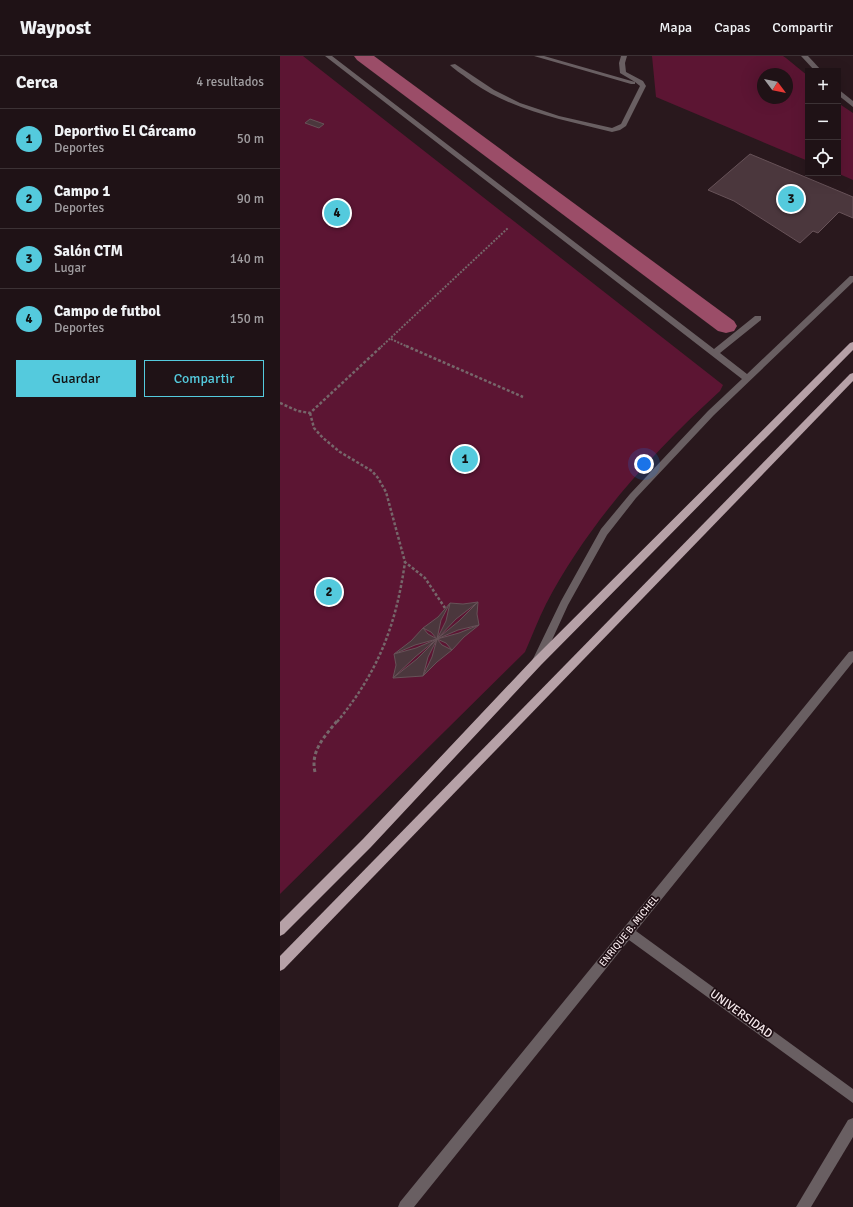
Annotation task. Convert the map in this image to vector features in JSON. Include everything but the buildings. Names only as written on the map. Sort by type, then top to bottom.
[{"type":"main road","points":[[280,930],[367,842],[537,662],[853,345]]},
{"type":"main road","points":[[280,965],[853,376]]},
{"type":"street","points":[[328,56],[747,378]]},
{"type":"street","points":[[537,56],[643,86]]},
{"type":"street","points":[[624,56],[622,73],[641,82],[643,86]]},
{"type":"street","points":[[804,56],[816,68]]},
{"type":"street","points":[[453,65],[490,91],[506,100],[550,114],[612,130],[618,129],[624,125],[643,86]]},
{"type":"street","points":[[841,95],[853,105]]},
{"type":"street","points":[[537,662],[564,604],[604,532],[633,496],[667,458],[747,378],[853,278]]},
{"type":"street","points":[[714,353],[758,318]]},
{"type":"street","name":"ENRIQUE B. MICHEL","points":[[405,1207],[853,655]]},
{"type":"street","name":"UNIVERSIDAD","points":[[628,932],[853,1097]]},
{"type":"street","points":[[803,1207],[853,1125]]},
{"type":"path","points":[[310,413],[391,339],[508,228]]},
{"type":"path","points":[[391,339],[523,397]]},
{"type":"path","points":[[280,403],[298,411],[310,413]]},
{"type":"path","points":[[310,413],[314,428],[323,438],[340,452],[372,471],[378,478],[388,499],[405,562],[403,578],[392,622],[374,669],[360,693],[316,751],[313,765],[315,772]]},
{"type":"path","points":[[405,562],[425,578],[445,608]]},
{"type":"shaded area","points":[[280,56],[303,56],[723,385],[720,391],[646,464],[602,517],[563,574],[546,604],[525,652],[280,894]]},
{"type":"shaded area","points":[[652,56],[783,56],[786,58],[805,74],[805,160],[656,97]]},
{"type":"shaded area","points":[[841,105],[853,113],[853,180],[841,175]]},
{"type":"waterway","points":[[363,56],[726,326]]},
{"type":"place","name":"Salón CTM","points":[[791,199]]},
{"type":"place","name":"Campo de futbol","points":[[337,213]]},
{"type":"place","name":"Deportivo El Cárcamo","points":[[465,459]]},
{"type":"place","name":"Campo 1","points":[[329,592]]}]
